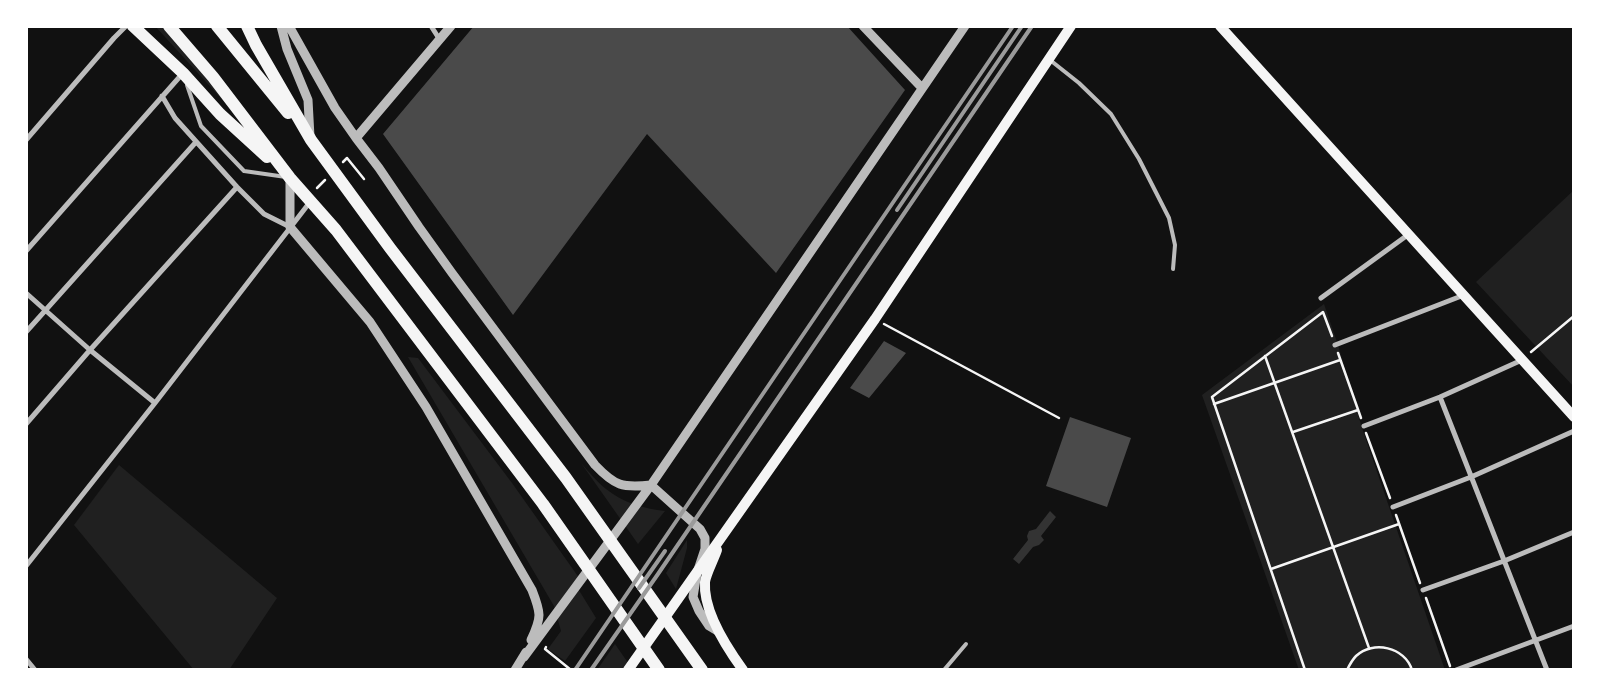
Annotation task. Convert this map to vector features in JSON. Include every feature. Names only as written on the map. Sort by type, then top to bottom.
[{"type":"highway","points":[[133,26],[183,73],[220,114],[290,178],[336,230],[543,504],[659,670]]},
{"type":"highway","points":[[169,26],[213,76],[290,178]]},
{"type":"highway","points":[[216,26],[310,140],[566,478],[702,670]]},
{"type":"highway","points":[[247,26],[310,140]]},
{"type":"main road","points":[[628,670],[875,319],[1071,26]]},
{"type":"main road","points":[[1220,26],[1574,417]]},
{"type":"main road","points":[[724,534],[705,582],[708,607],[733,656],[743,670]]},
{"type":"street","points":[[26,140],[126,26]]},
{"type":"street","points":[[281,26],[287,49],[308,100],[310,140]]},
{"type":"street","points":[[289,26],[336,108],[418,227],[595,465],[606,477],[615,483],[630,487],[651,485],[700,529],[705,538],[705,549],[697,573],[694,597],[699,611],[709,626],[720,632]]},
{"type":"street","points":[[431,26],[440,40]]},
{"type":"street","points":[[356,138],[451,26]]},
{"type":"street","points":[[863,26],[922,88]]},
{"type":"street","points":[[515,670],[651,485],[965,26]]},
{"type":"street","points":[[26,251],[183,73]]},
{"type":"street","points":[[162,96],[175,118],[237,187],[264,214],[290,228],[375,330],[426,407],[532,590],[540,613],[540,622],[524,657]]},
{"type":"street","points":[[26,332],[196,142]]},
{"type":"street","points":[[290,178],[290,228]]},
{"type":"street","points":[[26,424],[237,187]]},
{"type":"street","points":[[26,566],[311,201]]},
{"type":"street","points":[[1321,298],[1409,234]]},
{"type":"street","points":[[26,293],[90,350],[155,403]]},
{"type":"street","points":[[1335,345],[1464,295]]},
{"type":"street","points":[[1364,426],[1440,397],[1522,360]]},
{"type":"street","points":[[1440,397],[1547,670]]},
{"type":"street","points":[[1393,507],[1471,478],[1574,431]]},
{"type":"street","points":[[1423,590],[1504,561],[1574,532]]},
{"type":"street","points":[[1456,670],[1574,626]]},
{"type":"street","points":[[26,660],[35,670]]},
{"type":"lane","points":[[1049,58],[1079,83],[1111,114],[1139,159],[1169,218],[1175,245],[1173,269]]},
{"type":"lane","points":[[183,73],[201,126],[244,171],[290,178]]},
{"type":"lane","points":[[944,670],[966,644]]},
{"type":"path","points":[[347,158],[364,179],[379,168]]},
{"type":"path","points":[[1306,670],[1212,397],[1323,312],[1451,670]]},
{"type":"path","points":[[1522,360],[1574,316]]},
{"type":"path","points":[[875,319],[1058,418]]},
{"type":"path","points":[[1265,356],[1369,648]]},
{"type":"path","points":[[1214,404],[1340,360]]},
{"type":"path","points":[[1292,432],[1358,410]]},
{"type":"path","points":[[1271,569],[1399,524]]},
{"type":"path","points":[[1347,670],[1356,656],[1369,648],[1385,647],[1399,653],[1410,664],[1412,670]]},
{"type":"path","points":[[545,649],[571,670]]},
{"type":"shaded area","points":[[155,26],[164,26],[248,128]]},
{"type":"shaded area","points":[[1574,190],[1574,387],[1476,282]]},
{"type":"shaded area","points":[[1324,304],[1362,428],[1445,670],[1299,670],[1202,395]]},
{"type":"shaded area","points":[[408,357],[418,358],[512,483],[582,582],[577,587],[596,618],[565,661],[548,649],[561,631],[554,606]]},
{"type":"shaded area","points":[[581,463],[593,477],[619,498],[641,507],[665,511],[638,544]]},
{"type":"shaded area","points":[[119,465],[277,598],[229,670],[194,670],[74,525]]},
{"type":"shaded area","points":[[1050,511],[1056,517],[1041,536],[1044,540],[1039,545],[1033,547],[1019,564],[1013,559],[1028,540],[1029,531],[1036,529]]},
{"type":"shaded area","points":[[687,540],[687,548],[676,589],[666,573]]},
{"type":"shaded area","points":[[615,644],[633,670],[597,670]]},
{"type":"building","points":[[474,26],[847,26],[905,90],[776,273],[647,134],[513,315],[383,134]]},
{"type":"building","points":[[884,341],[906,353],[869,398],[850,388]]},
{"type":"building","points":[[1070,417],[1131,438],[1107,507],[1046,486]]},
{"type":"railway","points":[[575,670],[1013,26]]},
{"type":"railway","points":[[897,210],[1022,26]]},
{"type":"railway","points":[[591,670],[1032,26]]},
{"type":"railway","points":[[639,588],[665,551]]}]
